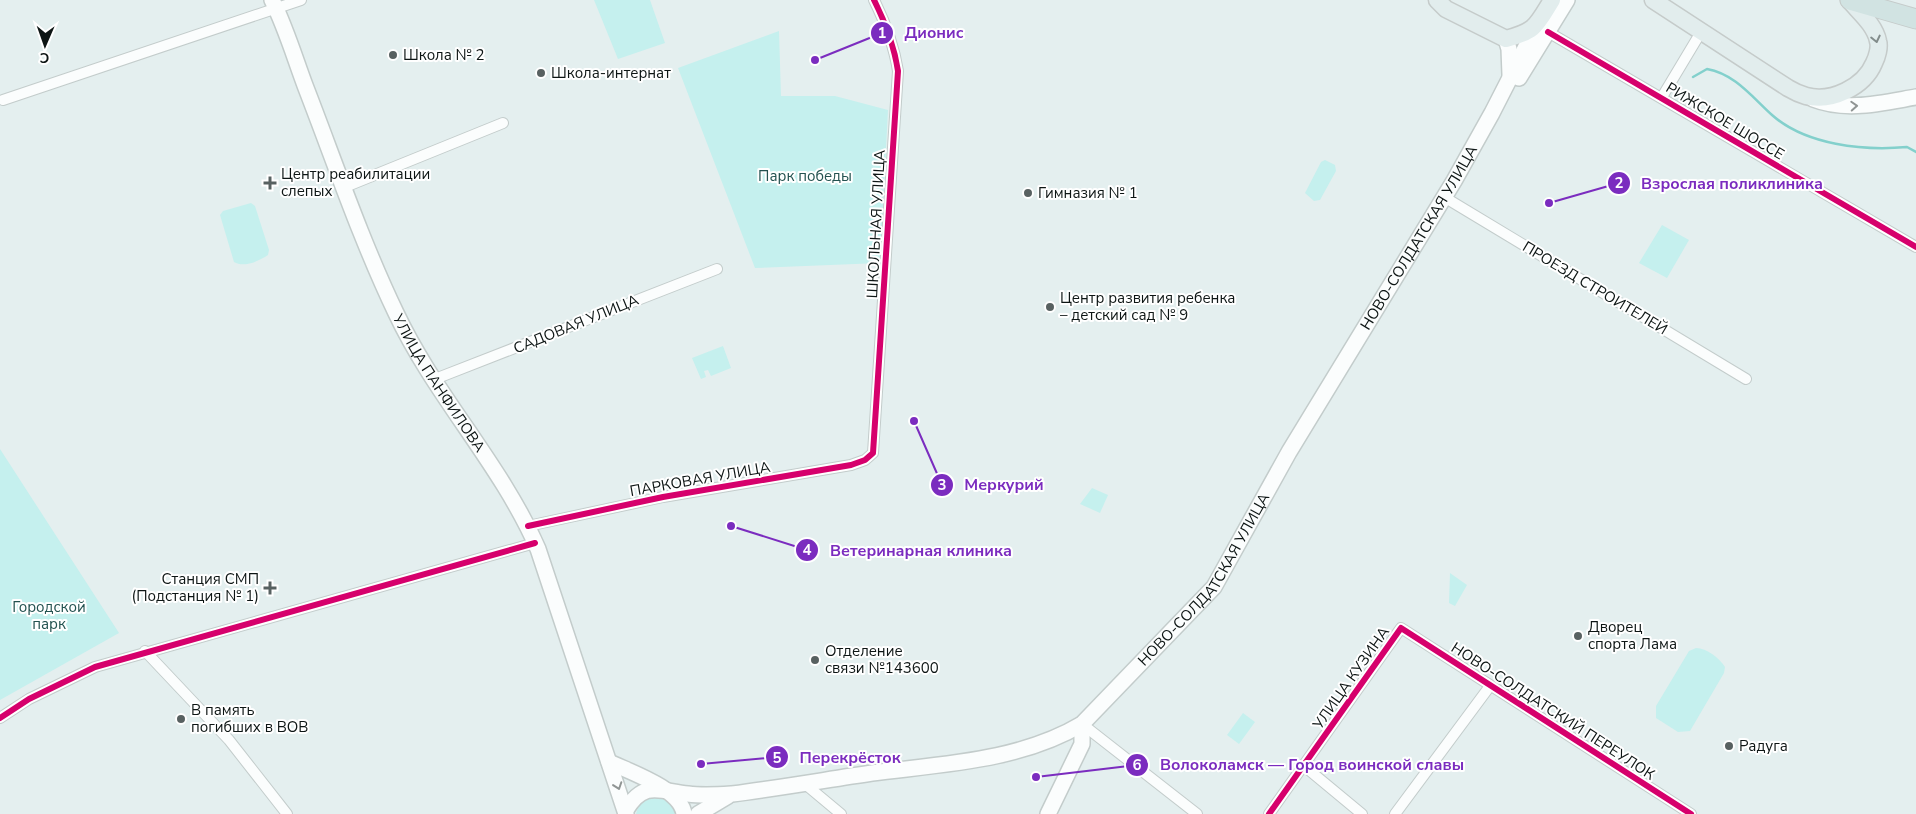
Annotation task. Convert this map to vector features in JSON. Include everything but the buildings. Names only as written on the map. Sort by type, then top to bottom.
[{"type":"highway","points":[[1849,0],[1916,19]]},
{"type":"main road","name":"НОВО-СОЛДАТСКАЯ УЛИЦА","points":[[1492,113],[1517,81],[1542,29],[1552,0]]},
{"type":"main road","name":"НОВО-СОЛДАТСКАЯ УЛИЦА","points":[[666,790],[702,796],[732,794],[980,759],[1039,744],[1065,734],[1082,724],[1214,587],[1289,452],[1444,198],[1492,113],[1510,76],[1542,29],[1568,0]]},
{"type":"main road","points":[[1653,0],[1788,88],[1826,104],[1844,106],[1916,98]]},
{"type":"main road","points":[[1807,96],[1826,97],[1843,93],[1859,84],[1870,72],[1879,42],[1866,19],[1849,0]]},
{"type":"main road","name":"УЛИЦА ПАНФИЛОВА","points":[[274,5],[361,232],[396,315],[435,380],[478,443],[528,526],[536,543],[626,812]]},
{"type":"main road","points":[[1441,5],[1506,39],[1542,29]]},
{"type":"main road","points":[[1506,39],[1509,49],[1510,76]]},
{"type":"main road","points":[[1048,814],[1082,744],[1082,724]]},
{"type":"main road","points":[[610,762],[676,797],[684,814]]},
{"type":"main road","name":"УЛИЦА ПАНФИЛОВА","points":[[626,812],[640,792],[653,788],[666,790]]},
{"type":"main road","name":"НОВО-СОЛДАТСКАЯ УЛИЦА","points":[[698,814],[732,794]]},
{"type":"street","points":[[3,100],[274,5],[301,0]]},
{"type":"street","name":"ШКОЛЬНАЯ УЛИЦА","points":[[873,453],[898,71],[895,47],[874,0]]},
{"type":"street","points":[[1432,0],[1441,5]]},
{"type":"street","name":"РИЖСКОЕ ШОССЕ","points":[[1542,29],[1662,97],[1916,247]]},
{"type":"street","points":[[1662,97],[1701,32]]},
{"type":"street","points":[[345,187],[503,123]]},
{"type":"street","name":"ПРОЕЗД СТРОИТЕЛЕЙ","points":[[1444,198],[1746,379]]},
{"type":"street","name":"САДОВАЯ УЛИЦА","points":[[435,380],[717,269]]},
{"type":"street","name":"ПАРКОВАЯ УЛИЦА","points":[[528,526],[662,497],[851,465],[864,460],[873,453]]},
{"type":"street","points":[[0,718],[29,699],[95,667],[145,651],[536,543]]},
{"type":"street","name":"НОВО-СОЛДАТСКИЙ ПЕРЕУЛОК","points":[[1401,628],[1691,814]]},
{"type":"street","name":"УЛИЦА КУЗИНА","points":[[1269,814],[1401,628]]},
{"type":"street","points":[[145,651],[228,740],[287,814]]},
{"type":"street","points":[[1395,814],[1490,686]]},
{"type":"street","points":[[1082,724],[1197,814]]},
{"type":"street","points":[[1304,766],[1362,814]]},
{"type":"street","points":[[805,784],[841,814]]},
{"type":"green space","points":[[594,0],[650,0],[665,43],[618,59]]},
{"type":"green space","name":"Парк победы","points":[[779,31],[781,96],[835,96],[888,110],[880,263],[755,268],[678,68]]},
{"type":"green space","points":[[1325,160],[1335,165],[1336,171],[1320,200],[1314,201],[1305,193],[1321,162]]},
{"type":"green space","points":[[251,203],[255,206],[269,250],[268,255],[251,263],[238,264],[234,262],[220,215],[223,211]]},
{"type":"green space","points":[[1662,225],[1689,240],[1667,278],[1639,263]]},
{"type":"green space","points":[[723,346],[731,368],[711,376],[708,370],[704,371],[706,377],[701,379],[692,358]]},
{"type":"green space","name":"Городской парк","points":[[0,449],[119,633],[0,700]]},
{"type":"green space","points":[[1092,488],[1108,495],[1100,513],[1080,504]]},
{"type":"green space","points":[[1450,573],[1467,585],[1455,606],[1449,603]]},
{"type":"green space","points":[[1700,648],[1716,657],[1725,667],[1724,673],[1690,731],[1678,732],[1656,718],[1656,706],[1689,651]]},
{"type":"green space","points":[[1243,713],[1255,722],[1239,744],[1227,735]]},
{"type":"green space","points":[[654,797],[668,802],[675,814],[636,814],[642,803]]},
{"type":"waterway","points":[[1693,77],[1707,69],[1726,76],[1735,81],[1772,115],[1786,125],[1818,139],[1854,147],[1907,147],[1916,152]]},
{"type":"cycle path","points":[[528,526],[663,497],[851,465],[865,460],[873,453],[898,71],[889,35],[874,0]]},
{"type":"cycle path","points":[[1548,32],[1916,247]]},
{"type":"cycle path","points":[[0,718],[29,699],[95,667],[535,543]]},
{"type":"cycle path","points":[[1269,814],[1401,628],[1691,814]]},
{"type":"place","name":"Школа № 2","points":[[393,55]]},
{"type":"place","name":"Дионис","points":[[815,60]]},
{"type":"place","name":"Школа-интернат","points":[[541,73]]},
{"type":"place","name":"Центр реабилитации слепых","points":[[270,183]]},
{"type":"place","name":"Гимназия № 1","points":[[1028,193]]},
{"type":"place","name":"Взрослая поликлиника","points":[[1549,203]]},
{"type":"place","name":"Центр развития ребенка – детский сад № 9","points":[[1050,307]]},
{"type":"place","name":"Меркурий","points":[[914,421]]},
{"type":"place","name":"Ветеринарная клиника","points":[[731,526]]},
{"type":"place","name":"Станция СМП (Подстанция № 1)","points":[[270,588]]},
{"type":"place","name":"Дворец спорта Лама","points":[[1578,636]]},
{"type":"place","name":"Отделение связи №143600","points":[[815,660]]},
{"type":"place","name":"В память погибших в ВОВ","points":[[181,719]]},
{"type":"place","name":"Радуга","points":[[1729,746]]},
{"type":"place","name":"Перекрёсток","points":[[701,764]]},
{"type":"place","name":"Волоколамск — Город воинской славы","points":[[1036,777]]}]
